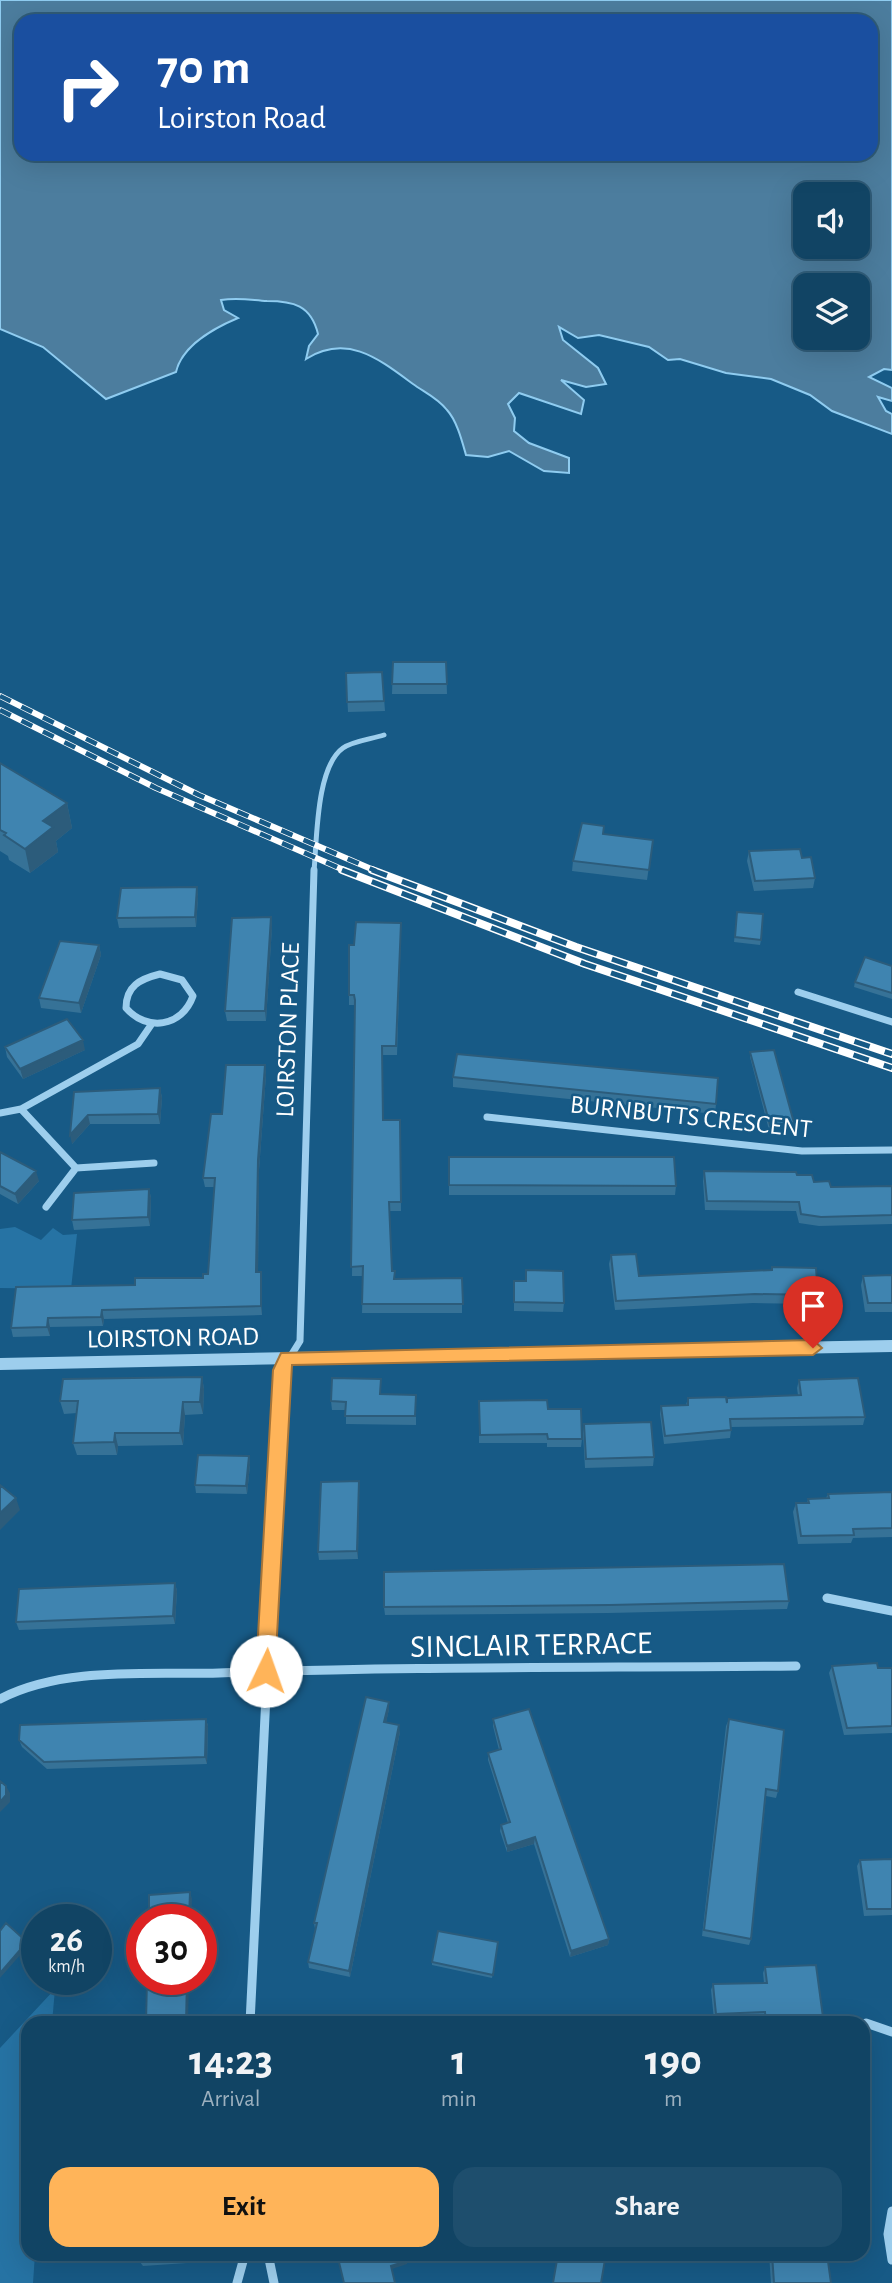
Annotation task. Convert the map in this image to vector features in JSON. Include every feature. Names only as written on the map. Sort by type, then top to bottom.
[{"type":"street","name":"LOIRSTON PLACE","points":[[250,2016],[282,1370],[300,1341],[313,879],[321,802],[330,762],[337,754],[344,747],[384,735]]},
{"type":"street","points":[[0,1113],[21,1109],[138,1044],[151,1025],[176,1020],[191,1005],[193,996],[182,980],[160,974],[137,982],[129,989],[125,998],[131,1016],[151,1025]]},
{"type":"street","points":[[798,992],[892,1021]]},
{"type":"street","points":[[21,1109],[75,1168]]},
{"type":"street","name":"BURNBUTTS CRESCENT","points":[[487,1117],[802,1151],[892,1150]]},
{"type":"street","points":[[75,1168],[154,1164]]},
{"type":"street","points":[[46,1207],[75,1168]]},
{"type":"street","name":"LOIRSTON ROAD","points":[[0,1364],[892,1346]]},
{"type":"street","points":[[827,1598],[892,1611]]},
{"type":"street","name":"SINCLAIR TERRACE","points":[[0,1699],[21,1688],[61,1678],[266,1671],[796,1666]]},
{"type":"street","points":[[870,2024],[892,2032]]},
{"type":"street","points":[[892,2210],[888,2234],[892,2260]]},
{"type":"street","points":[[237,2283],[243,2261]]},
{"type":"street","points":[[269,2261],[274,2283]]},
{"type":"shaded area","points":[[0,0],[892,0],[892,370],[884,369],[869,377],[892,388],[892,401],[878,397],[886,411],[892,414],[892,434],[832,411],[810,395],[771,379],[726,373],[680,359],[668,360],[649,347],[599,335],[578,338],[559,327],[563,340],[598,368],[606,384],[586,387],[561,380],[584,400],[581,414],[519,393],[508,404],[515,418],[514,431],[529,443],[569,458],[569,473],[544,471],[509,451],[488,457],[466,455],[451,415],[431,395],[362,352],[335,348],[306,359],[309,346],[318,334],[306,311],[285,302],[244,299],[221,300],[224,310],[238,318],[200,339],[185,354],[176,372],[106,399],[43,347],[0,329]]},
{"type":"shaded area","points":[[15,1227],[41,1240],[53,1228],[63,1235],[77,1234],[71,1289],[0,1288],[0,1229]]},
{"type":"shaded area","points":[[49,1995],[54,1995],[53,2016],[30,2016]]},
{"type":"shaded area","points":[[21,2025],[21,2261],[35,2261],[33,2283],[0,2283],[0,2048]]},
{"type":"building","points":[[393,662],[446,662],[447,684],[392,684]]},
{"type":"building","points":[[382,672],[384,701],[347,702],[346,673]]},
{"type":"building","points":[[0,763],[67,803],[43,821],[53,827],[25,849],[0,830]]},
{"type":"building","points":[[582,823],[604,826],[603,834],[653,840],[649,870],[573,861]]},
{"type":"building","points":[[800,849],[802,858],[811,857],[815,878],[755,881],[749,851]]},
{"type":"building","points":[[197,887],[195,917],[117,918],[121,888]]},
{"type":"building","points":[[737,912],[763,914],[761,940],[735,937]]},
{"type":"building","points":[[271,917],[265,1011],[225,1011],[232,918]]},
{"type":"building","points":[[356,922],[401,923],[396,1046],[382,1046],[383,1120],[400,1120],[401,1202],[389,1202],[394,1279],[462,1278],[463,1304],[362,1304],[363,1266],[351,1267],[355,1000],[354,995],[349,995],[349,945],[354,945]]},
{"type":"building","points":[[60,941],[99,945],[79,1003],[39,998]]},
{"type":"building","points":[[865,957],[892,966],[892,993],[855,982]]},
{"type":"building","points":[[67,1019],[83,1040],[20,1069],[5,1047]]},
{"type":"building","points":[[774,1050],[794,1123],[770,1125],[750,1052]]},
{"type":"building","points":[[457,1054],[718,1078],[716,1104],[453,1077]]},
{"type":"building","points":[[226,1065],[265,1065],[258,1160],[256,1272],[261,1272],[261,1306],[102,1310],[101,1317],[48,1318],[47,1327],[11,1328],[16,1287],[135,1285],[135,1278],[203,1278],[203,1274],[208,1274],[215,1178],[203,1178],[211,1114],[222,1114]]},
{"type":"building","points":[[160,1088],[158,1114],[88,1115],[70,1135],[74,1092]]},
{"type":"building","points":[[0,1152],[36,1171],[15,1194],[0,1186]]},
{"type":"building","points":[[449,1157],[674,1157],[676,1186],[449,1185]]},
{"type":"building","points":[[704,1171],[796,1172],[797,1175],[812,1175],[814,1182],[829,1181],[831,1187],[892,1186],[892,1215],[821,1217],[801,1214],[799,1202],[707,1201]]},
{"type":"building","points":[[149,1189],[148,1217],[72,1220],[74,1193]]},
{"type":"building","points":[[636,1254],[639,1276],[772,1270],[772,1267],[816,1268],[818,1295],[755,1294],[616,1301],[611,1255]]},
{"type":"building","points":[[526,1270],[563,1271],[564,1303],[514,1302],[514,1281],[526,1281]]},
{"type":"building","points":[[892,1275],[892,1303],[868,1303],[863,1276]]},
{"type":"building","points":[[202,1377],[200,1402],[183,1402],[180,1433],[115,1433],[114,1442],[73,1443],[78,1401],[60,1401],[63,1379]]},
{"type":"building","points":[[332,1378],[381,1379],[380,1394],[416,1395],[415,1416],[345,1416],[346,1402],[331,1401]]},
{"type":"building","points":[[858,1378],[865,1417],[730,1419],[731,1430],[665,1436],[661,1406],[688,1405],[688,1398],[726,1397],[727,1403],[727,1398],[801,1395],[799,1380]]},
{"type":"building","points":[[547,1400],[548,1409],[581,1409],[582,1439],[548,1439],[547,1434],[480,1435],[479,1401]]},
{"type":"building","points":[[651,1422],[654,1457],[586,1459],[584,1424]]},
{"type":"building","points":[[198,1455],[249,1456],[246,1486],[195,1485]]},
{"type":"building","points":[[359,1481],[357,1551],[318,1552],[321,1482]]},
{"type":"building","points":[[0,1485],[16,1498],[0,1513]]},
{"type":"building","points":[[892,1492],[892,1528],[853,1529],[854,1535],[801,1536],[796,1503],[809,1503],[808,1499],[829,1498],[828,1494]]},
{"type":"building","points":[[784,1564],[789,1601],[384,1607],[384,1572]]},
{"type":"building","points":[[175,1583],[173,1616],[16,1622],[19,1589]]},
{"type":"building","points":[[877,1663],[878,1668],[892,1668],[892,1726],[847,1728],[832,1666]]},
{"type":"building","points":[[366,1697],[389,1702],[384,1722],[399,1725],[349,1971],[308,1962],[317,1923],[314,1923]]},
{"type":"building","points":[[529,1709],[609,1939],[571,1951],[535,1837],[507,1846],[501,1825],[510,1822],[488,1753],[501,1749],[493,1719]]},
{"type":"building","points":[[206,1719],[205,1757],[44,1762],[19,1740],[20,1725]]},
{"type":"building","points":[[729,1719],[784,1730],[778,1791],[766,1789],[751,1939],[704,1930]]},
{"type":"building","points":[[0,1781],[6,1786],[6,1795],[0,1802]]},
{"type":"building","points":[[892,1859],[892,1909],[867,1909],[860,1860]]},
{"type":"building","points":[[190,1892],[190,1904],[149,1904],[149,1895]]},
{"type":"building","points":[[6,1923],[21,1937],[21,1949],[0,1973],[0,1931]]},
{"type":"building","points":[[438,1931],[498,1942],[493,1975],[432,1962]]},
{"type":"building","points":[[816,1965],[823,2016],[765,2016],[765,2012],[716,2014],[713,1984],[767,1983],[765,1967]]},
{"type":"building","points":[[147,1995],[187,1995],[186,2016],[146,2016]]},
{"type":"building","points":[[339,2261],[407,2261],[391,2266],[395,2283],[344,2283]]},
{"type":"building","points":[[557,2261],[605,2261],[601,2283],[553,2283]]},
{"type":"building","points":[[772,2261],[828,2261],[831,2283],[774,2283]]},
{"type":"railway","points":[[0,696],[199,795],[376,871]]},
{"type":"railway","points":[[0,710],[156,788],[346,871]]},
{"type":"railway","points":[[342,870],[585,964],[892,1068]]},
{"type":"railway","points":[[372,870],[576,947],[892,1054]]},
{"type":"route","points":[[266,1671],[282,1370],[287,1358],[813,1348]]}]
